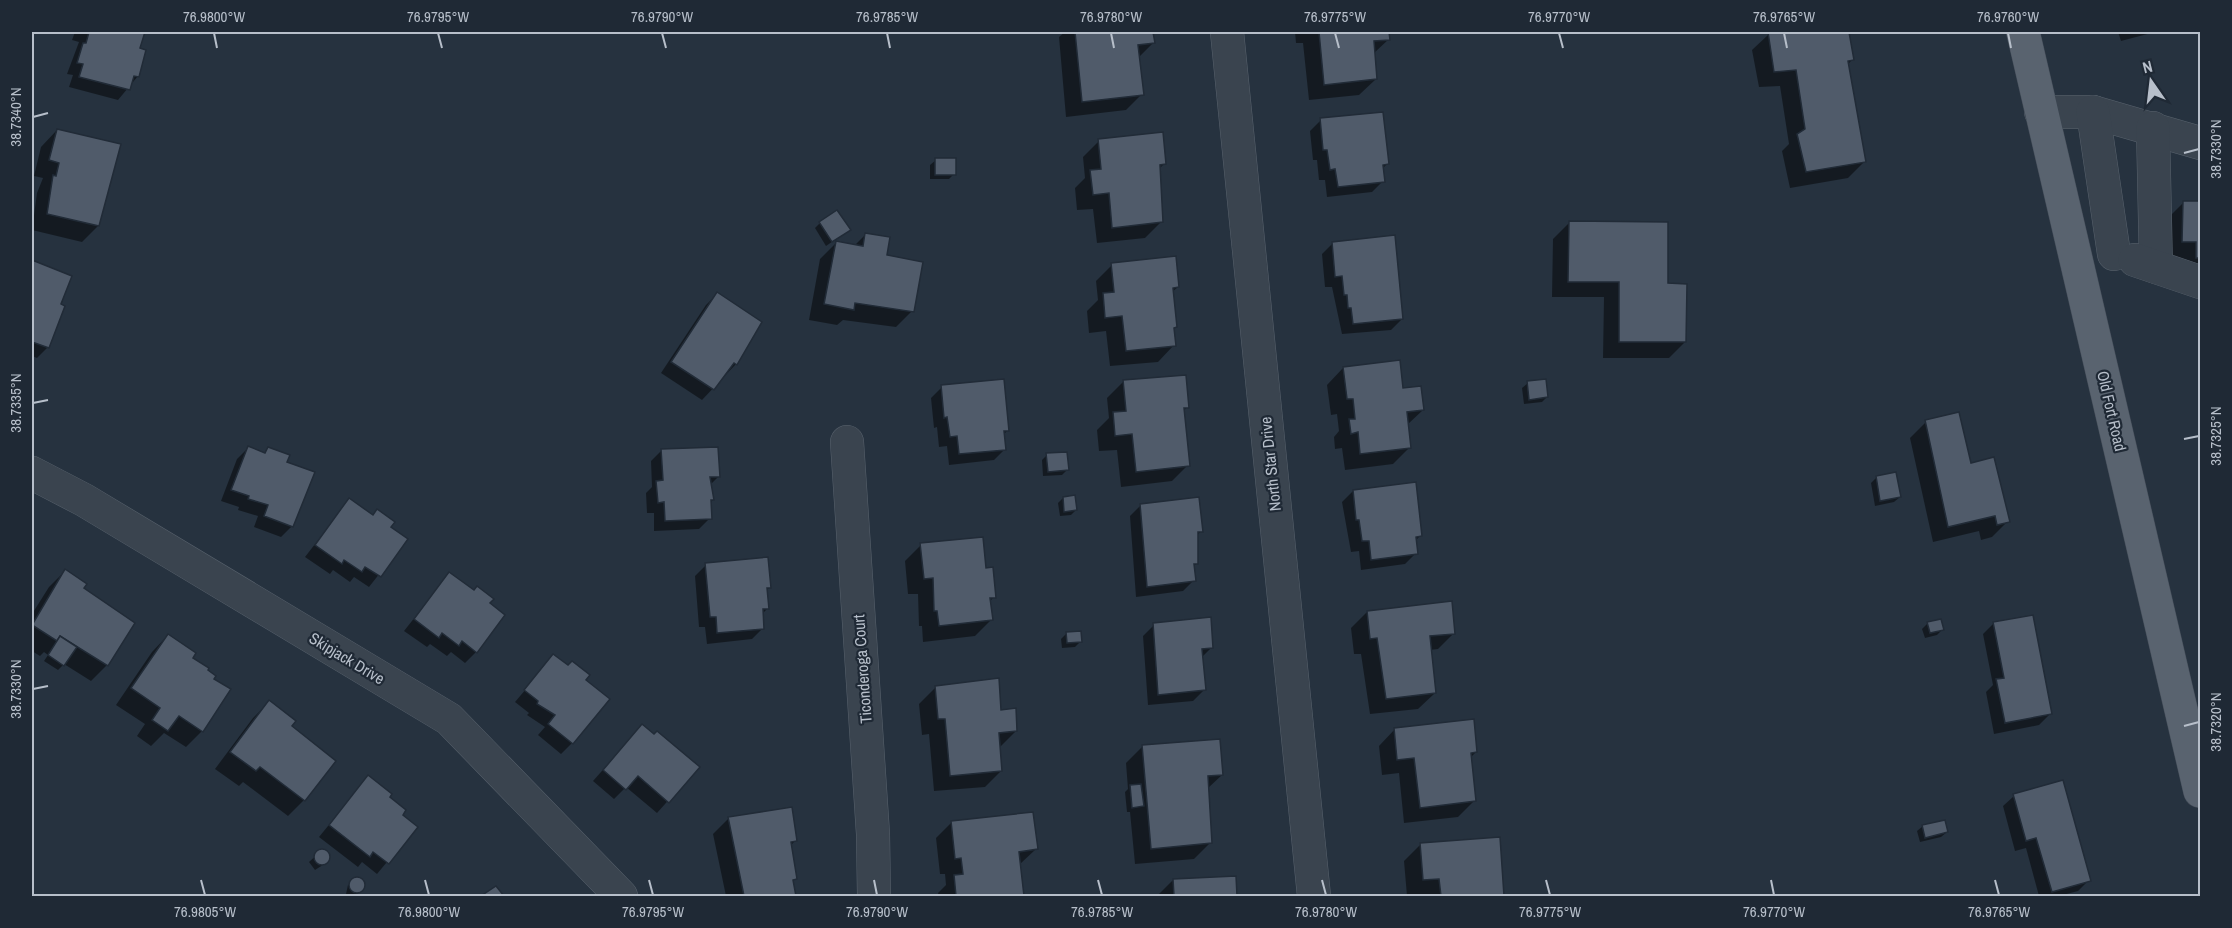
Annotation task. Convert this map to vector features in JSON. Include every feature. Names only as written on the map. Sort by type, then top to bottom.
[{"type":"main road","name":"Old Fort Road","points":[[2023,32],[2200,791]]},
{"type":"street","name":"North Star Drive","points":[[1227,32],[1314,897]]},
{"type":"street","points":[[2042,112],[2093,112],[2200,143]]},
{"type":"street","points":[[2093,112],[2114,254]]},
{"type":"street","points":[[2153,128],[2156,267]]},
{"type":"street","points":[[2078,262],[2114,254],[2200,282]]},
{"type":"street","name":"Ticonderoga Court","points":[[847,442],[873,834],[874,897]]},
{"type":"street","name":"Skipjack Drive","points":[[32,473],[84,500],[450,719],[621,897]]},
{"type":"building","points":[[89,32],[145,32],[140,48],[146,50],[139,77],[134,76],[130,90],[79,77],[83,64],[77,63]]},
{"type":"building","points":[[1075,32],[1153,32],[1155,43],[1138,45],[1144,95],[1082,102]]},
{"type":"building","points":[[1319,32],[1389,32],[1390,40],[1374,41],[1377,79],[1324,85]]},
{"type":"building","points":[[1768,32],[1849,32],[1854,60],[1848,61],[1866,162],[1806,172],[1797,134],[1805,129],[1796,70],[1774,72]]},
{"type":"building","points":[[1383,112],[1389,164],[1383,165],[1385,182],[1338,187],[1335,169],[1330,170],[1327,150],[1323,150],[1320,118]]},
{"type":"building","points":[[57,129],[121,144],[99,226],[47,214],[53,175],[56,176],[59,163],[49,160]]},
{"type":"building","points":[[1163,132],[1166,164],[1160,165],[1163,222],[1112,228],[1109,193],[1093,195],[1090,170],[1101,169],[1098,139]]},
{"type":"building","points":[[935,158],[956,158],[956,175],[935,175]]},
{"type":"building","points":[[2183,201],[2200,201],[2200,258],[2196,258],[2196,242],[2182,242]]},
{"type":"building","points":[[837,210],[851,230],[832,242],[819,222]]},
{"type":"building","points":[[1569,221],[1668,222],[1668,283],[1687,284],[1686,342],[1619,342],[1619,282],[1568,282]]},
{"type":"building","points":[[865,233],[890,237],[887,255],[923,262],[914,312],[855,303],[854,310],[824,304],[836,241],[863,246]]},
{"type":"building","points":[[1395,235],[1403,319],[1353,324],[1347,295],[1344,295],[1342,276],[1335,277],[1332,242]]},
{"type":"building","points":[[1176,256],[1179,287],[1173,288],[1177,327],[1174,328],[1176,346],[1126,351],[1122,316],[1105,318],[1103,293],[1114,292],[1111,263]]},
{"type":"building","points":[[32,260],[72,276],[61,304],[65,306],[49,348],[32,342]]},
{"type":"building","points":[[717,292],[762,322],[737,365],[734,363],[714,390],[671,362]]},
{"type":"building","points":[[1400,360],[1403,388],[1421,386],[1424,410],[1407,412],[1411,448],[1360,454],[1358,432],[1351,434],[1349,419],[1355,419],[1353,399],[1347,399],[1343,367]]},
{"type":"building","points":[[1186,375],[1189,408],[1184,408],[1190,466],[1136,472],[1132,434],[1115,436],[1113,412],[1126,411],[1123,380]]},
{"type":"building","points":[[1004,379],[1009,431],[1004,431],[1006,450],[959,454],[957,436],[950,437],[947,417],[944,418],[941,385]]},
{"type":"building","points":[[1546,379],[1548,397],[1529,400],[1527,381]]},
{"type":"building","points":[[1959,412],[1971,463],[1994,457],[2010,522],[1997,525],[1995,516],[1948,527],[1925,420]]},
{"type":"building","points":[[248,446],[265,453],[268,447],[290,455],[287,462],[315,472],[293,527],[264,516],[268,505],[248,499],[249,496],[231,490]]},
{"type":"building","points":[[718,447],[720,477],[710,477],[714,500],[711,500],[712,519],[665,521],[664,502],[658,503],[656,481],[663,480],[661,449]]},
{"type":"building","points":[[1067,452],[1069,470],[1048,472],[1046,453]]},
{"type":"building","points":[[1896,472],[1901,497],[1880,501],[1876,476]]},
{"type":"building","points":[[1416,482],[1422,536],[1416,537],[1418,554],[1371,560],[1369,541],[1362,541],[1359,520],[1356,520],[1353,490]]},
{"type":"building","points":[[1075,495],[1077,510],[1064,512],[1063,497]]},
{"type":"building","points":[[1199,497],[1203,532],[1198,532],[1198,564],[1194,564],[1196,581],[1147,587],[1140,504]]},
{"type":"building","points":[[349,498],[373,515],[377,509],[395,522],[391,527],[408,539],[381,577],[365,567],[362,572],[344,560],[342,564],[315,545]]},
{"type":"building","points":[[983,537],[986,568],[993,567],[996,598],[990,598],[993,620],[939,626],[937,611],[934,611],[933,578],[924,579],[920,543]]},
{"type":"building","points":[[768,557],[771,588],[767,588],[769,609],[763,609],[764,629],[717,633],[716,617],[710,617],[705,563]]},
{"type":"building","points":[[65,569],[87,584],[84,588],[135,623],[108,666],[60,636],[57,641],[32,625]]},
{"type":"building","points":[[449,572],[474,590],[477,586],[494,599],[490,603],[505,615],[477,653],[462,641],[459,646],[442,633],[439,638],[414,619]]},
{"type":"building","points":[[1452,601],[1455,634],[1430,636],[1436,693],[1386,699],[1377,638],[1370,639],[1367,611]]},
{"type":"building","points":[[2033,615],[2052,714],[2005,723],[1996,679],[2004,678],[1993,622]]},
{"type":"building","points":[[1211,617],[1213,648],[1202,649],[1206,690],[1158,695],[1153,623]]},
{"type":"building","points":[[1941,619],[1944,630],[1930,633],[1927,622]]},
{"type":"building","points":[[1081,631],[1082,642],[1067,643],[1066,632]]},
{"type":"building","points":[[168,634],[196,653],[193,658],[209,668],[208,670],[216,676],[214,679],[231,689],[203,732],[179,716],[168,731],[152,720],[160,708],[131,688]]},
{"type":"building","points":[[60,636],[77,647],[64,666],[48,655]]},
{"type":"building","points":[[553,654],[568,665],[572,661],[590,675],[586,680],[610,699],[573,744],[548,724],[555,715],[537,704],[538,701],[524,690]]},
{"type":"building","points":[[999,678],[1001,710],[1016,708],[1017,731],[999,733],[1002,771],[950,776],[945,719],[938,719],[935,686]]},
{"type":"building","points":[[269,700],[296,721],[292,726],[336,761],[305,801],[260,767],[256,771],[230,752]]},
{"type":"building","points":[[1474,719],[1477,752],[1471,753],[1476,801],[1420,808],[1414,758],[1397,760],[1394,728]]},
{"type":"building","points":[[642,724],[654,734],[657,731],[700,767],[669,803],[638,776],[626,790],[603,770]]},
{"type":"building","points":[[1220,739],[1223,775],[1208,776],[1212,843],[1151,849],[1142,745]]},
{"type":"building","points":[[368,775],[392,794],[390,797],[406,810],[403,815],[418,827],[389,864],[373,852],[370,857],[329,825]]},
{"type":"building","points":[[2063,780],[2091,881],[2052,892],[2036,838],[2026,841],[2013,794]]},
{"type":"building","points":[[1141,784],[1144,806],[1132,808],[1130,785]]},
{"type":"building","points":[[792,807],[797,841],[791,842],[797,879],[793,880],[796,896],[744,896],[728,817]]},
{"type":"building","points":[[1033,812],[1038,849],[1019,852],[1024,896],[956,896],[954,875],[963,874],[961,858],[955,859],[951,821]]},
{"type":"building","points":[[1945,820],[1948,832],[1925,838],[1922,825]]},
{"type":"building","points":[[1500,837],[1504,896],[1441,896],[1439,879],[1423,880],[1420,843]]},
{"type":"building","points":[[322,849],[328,851],[330,857],[328,863],[322,865],[316,863],[314,857],[316,851]]},
{"type":"building","points":[[1236,876],[1237,896],[1174,896],[1173,879]]},
{"type":"building","points":[[357,877],[363,879],[365,885],[363,891],[357,893],[351,891],[349,885],[351,879]]},
{"type":"building","points":[[496,886],[504,896],[481,896]]}]
